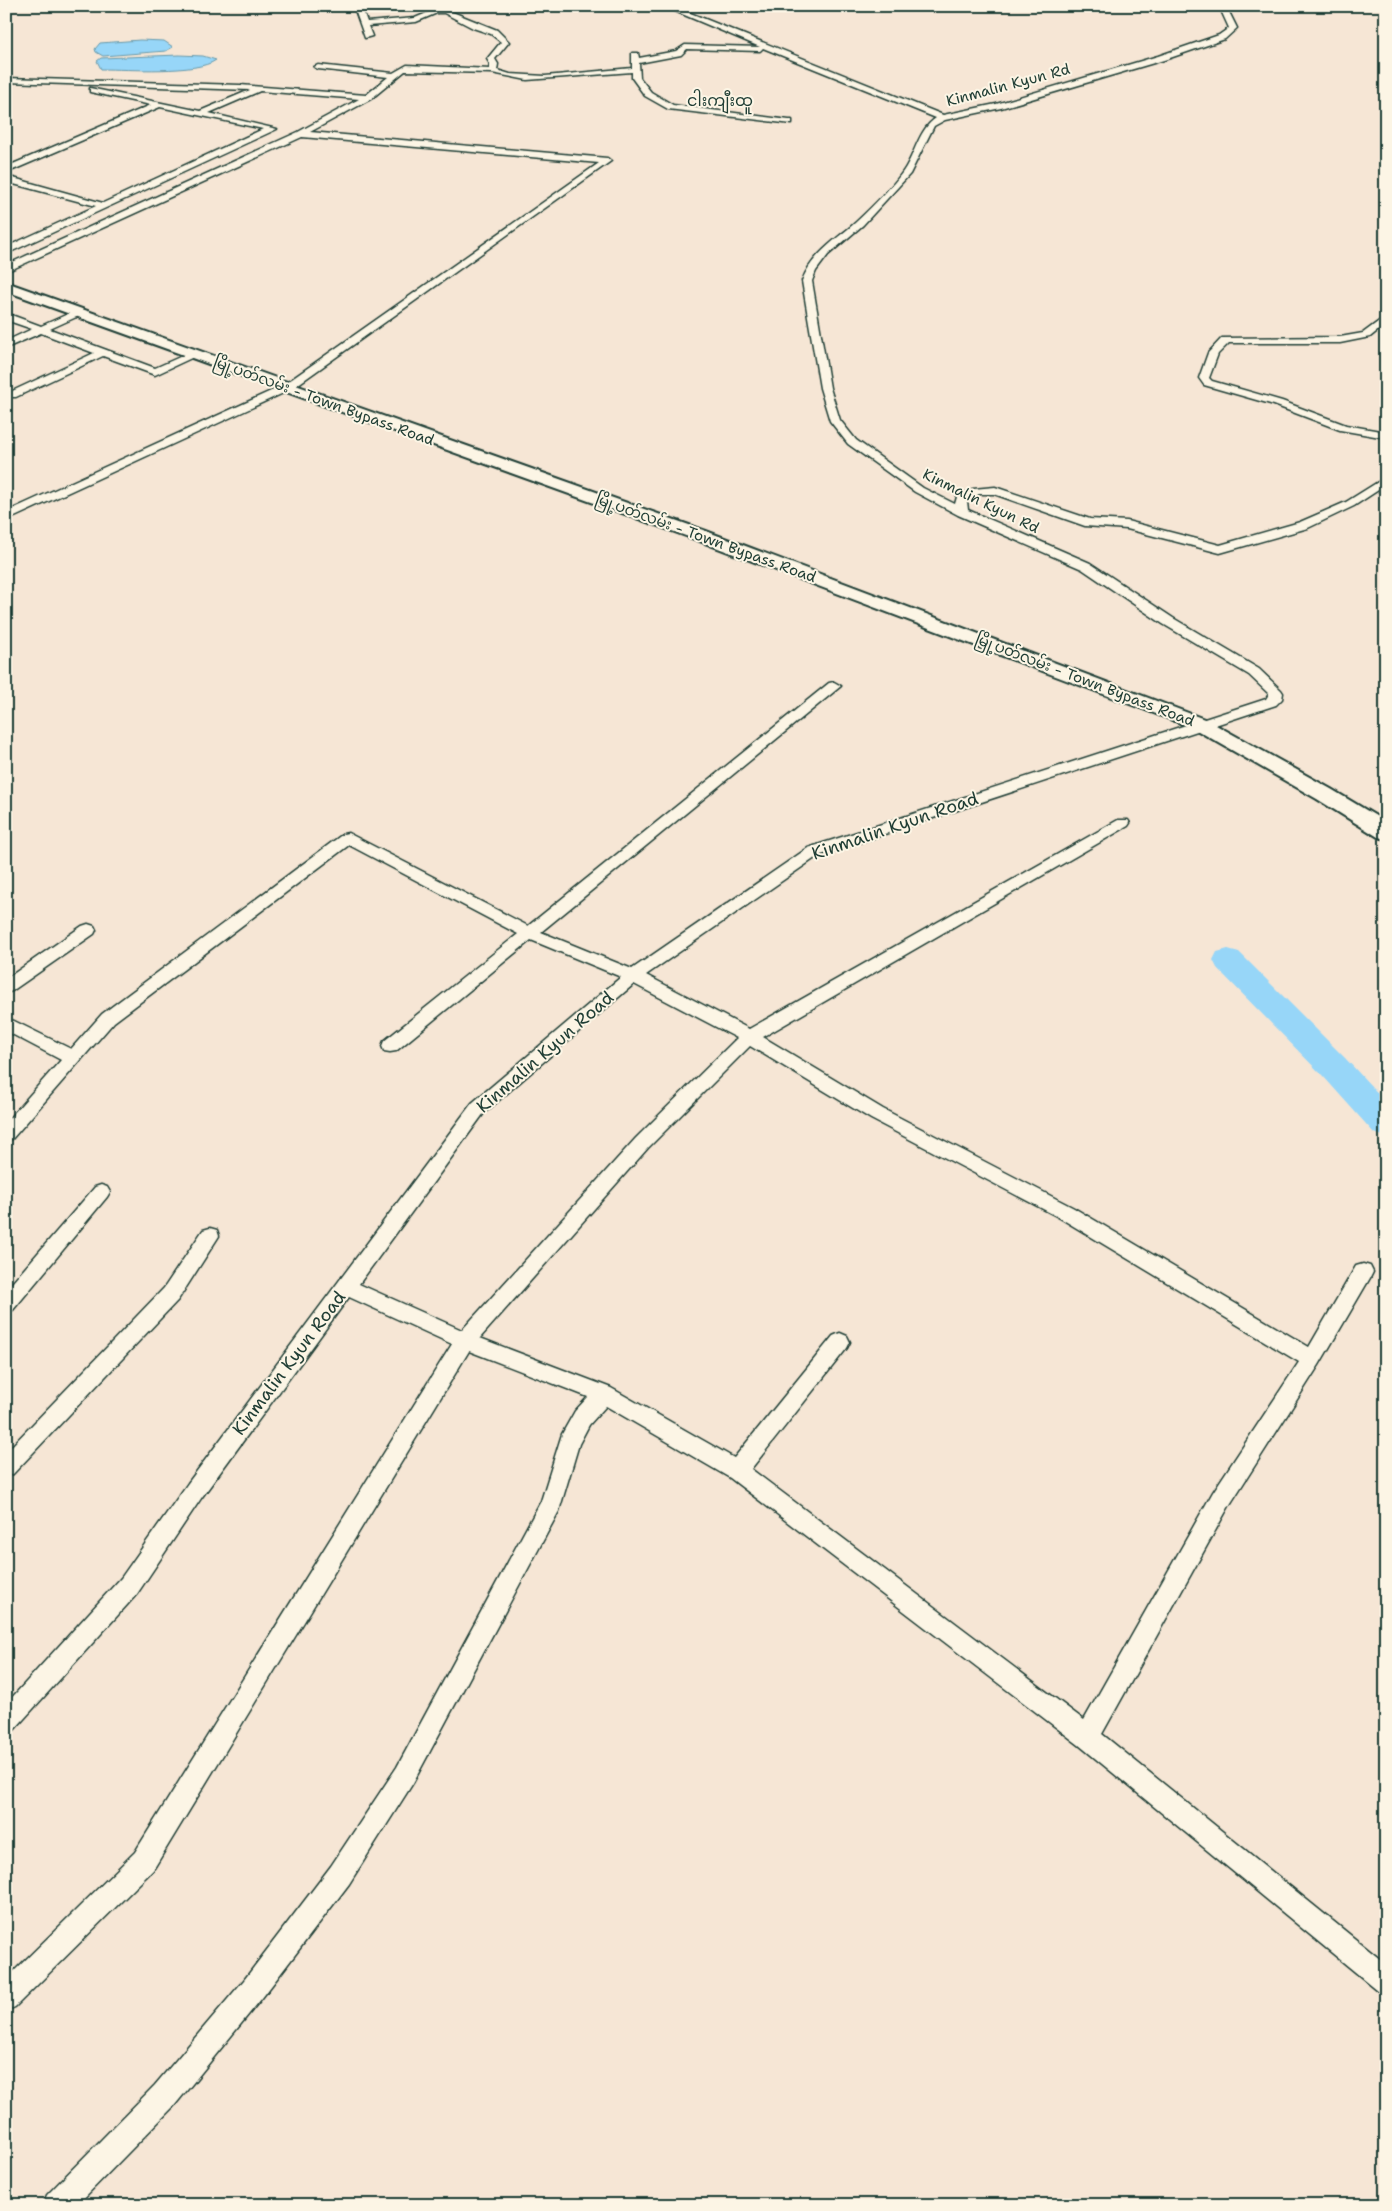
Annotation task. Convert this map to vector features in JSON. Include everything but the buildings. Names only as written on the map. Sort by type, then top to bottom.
[{"type":"main road","name":"မြို့ပတ်လမ်း - Town Bypass Road","points":[[6,286],[700,535],[1200,724],[1324,794],[1386,832]]},
{"type":"street","points":[[368,36],[359,10],[377,6]]},
{"type":"street","points":[[666,6],[942,118]]},
{"type":"street","name":"Kinmalin Kyun Rd","points":[[1200,724],[1271,702],[1275,698],[1276,693],[1254,672],[1168,621],[1086,566],[962,512],[919,490],[852,442],[835,421],[825,388],[807,281],[811,270],[824,253],[860,223],[907,172],[931,125],[942,118],[998,106],[1161,58],[1222,37],[1233,28],[1222,6]]},
{"type":"street","points":[[364,24],[416,20],[436,12],[445,11],[476,26],[494,32],[505,42],[491,59],[494,64],[493,72]]},
{"type":"street","points":[[768,49],[684,48],[678,53],[636,58],[636,78],[648,94],[671,106],[789,122]]},
{"type":"street","points":[[318,67],[395,75]]},
{"type":"street","points":[[6,269],[305,131],[368,97],[407,67],[493,72],[503,76],[561,78],[618,69],[636,70]]},
{"type":"street","points":[[6,80],[260,88],[368,97]]},
{"type":"street","points":[[6,251],[276,129],[157,105],[83,87]]},
{"type":"street","points":[[199,114],[260,88]]},
{"type":"street","points":[[6,170],[157,105]]},
{"type":"street","points":[[6,516],[286,388],[607,161],[290,129]]},
{"type":"street","points":[[6,180],[104,206]]},
{"type":"street","points":[[6,345],[79,312]]},
{"type":"street","points":[[6,316],[155,372],[195,354]]},
{"type":"street","points":[[1386,319],[1366,334],[1340,340],[1226,340],[1212,352],[1204,378],[1208,383],[1278,404],[1344,428],[1386,435]]},
{"type":"street","points":[[12,395],[104,352]]},
{"type":"street","points":[[962,512],[961,500],[977,491],[994,490],[1089,523],[1127,525],[1220,549],[1304,525],[1350,504],[1386,480]]},
{"type":"street","points":[[390,1046],[834,686]]},
{"type":"street","name":"Kinmalin Kyun Road","points":[[6,1722],[129,1586],[195,1490],[478,1108],[633,976],[812,852],[1200,724]]},
{"type":"street","points":[[6,1998],[144,1861],[465,1341],[642,1143],[750,1037],[1122,823]]},
{"type":"street","points":[[6,1134],[108,1018],[348,838],[529,933],[633,976],[750,1037],[877,1114],[1067,1213],[1312,1359]]},
{"type":"street","points":[[6,987],[88,930]]},
{"type":"street","points":[[6,1023],[73,1058]]},
{"type":"street","points":[[6,1304],[101,1192]]},
{"type":"street","points":[[6,1467],[171,1294],[210,1236]]},
{"type":"street","points":[[1087,1737],[1221,1500],[1312,1359],[1363,1272]]},
{"type":"street","points":[[346,1287],[465,1341],[604,1394],[736,1471],[1087,1737],[1386,1980]]},
{"type":"street","points":[[736,1471],[840,1342]]},
{"type":"street","points":[[57,2205],[165,2095],[253,1990],[340,1875],[405,1775],[551,1504],[569,1441],[582,1418],[604,1394]]},
{"type":"water","points":[[140,40],[164,41],[173,47],[166,51],[103,56],[96,52],[95,49],[100,43]]},
{"type":"water","points":[[203,56],[216,60],[194,67],[161,70],[101,69],[97,61],[101,58]]},
{"type":"waterway","points":[[1228,960],[1334,1067],[1386,1124]]},
{"type":"district","name":"ငါးကျီးထူ","points":[[720,100]]}]
